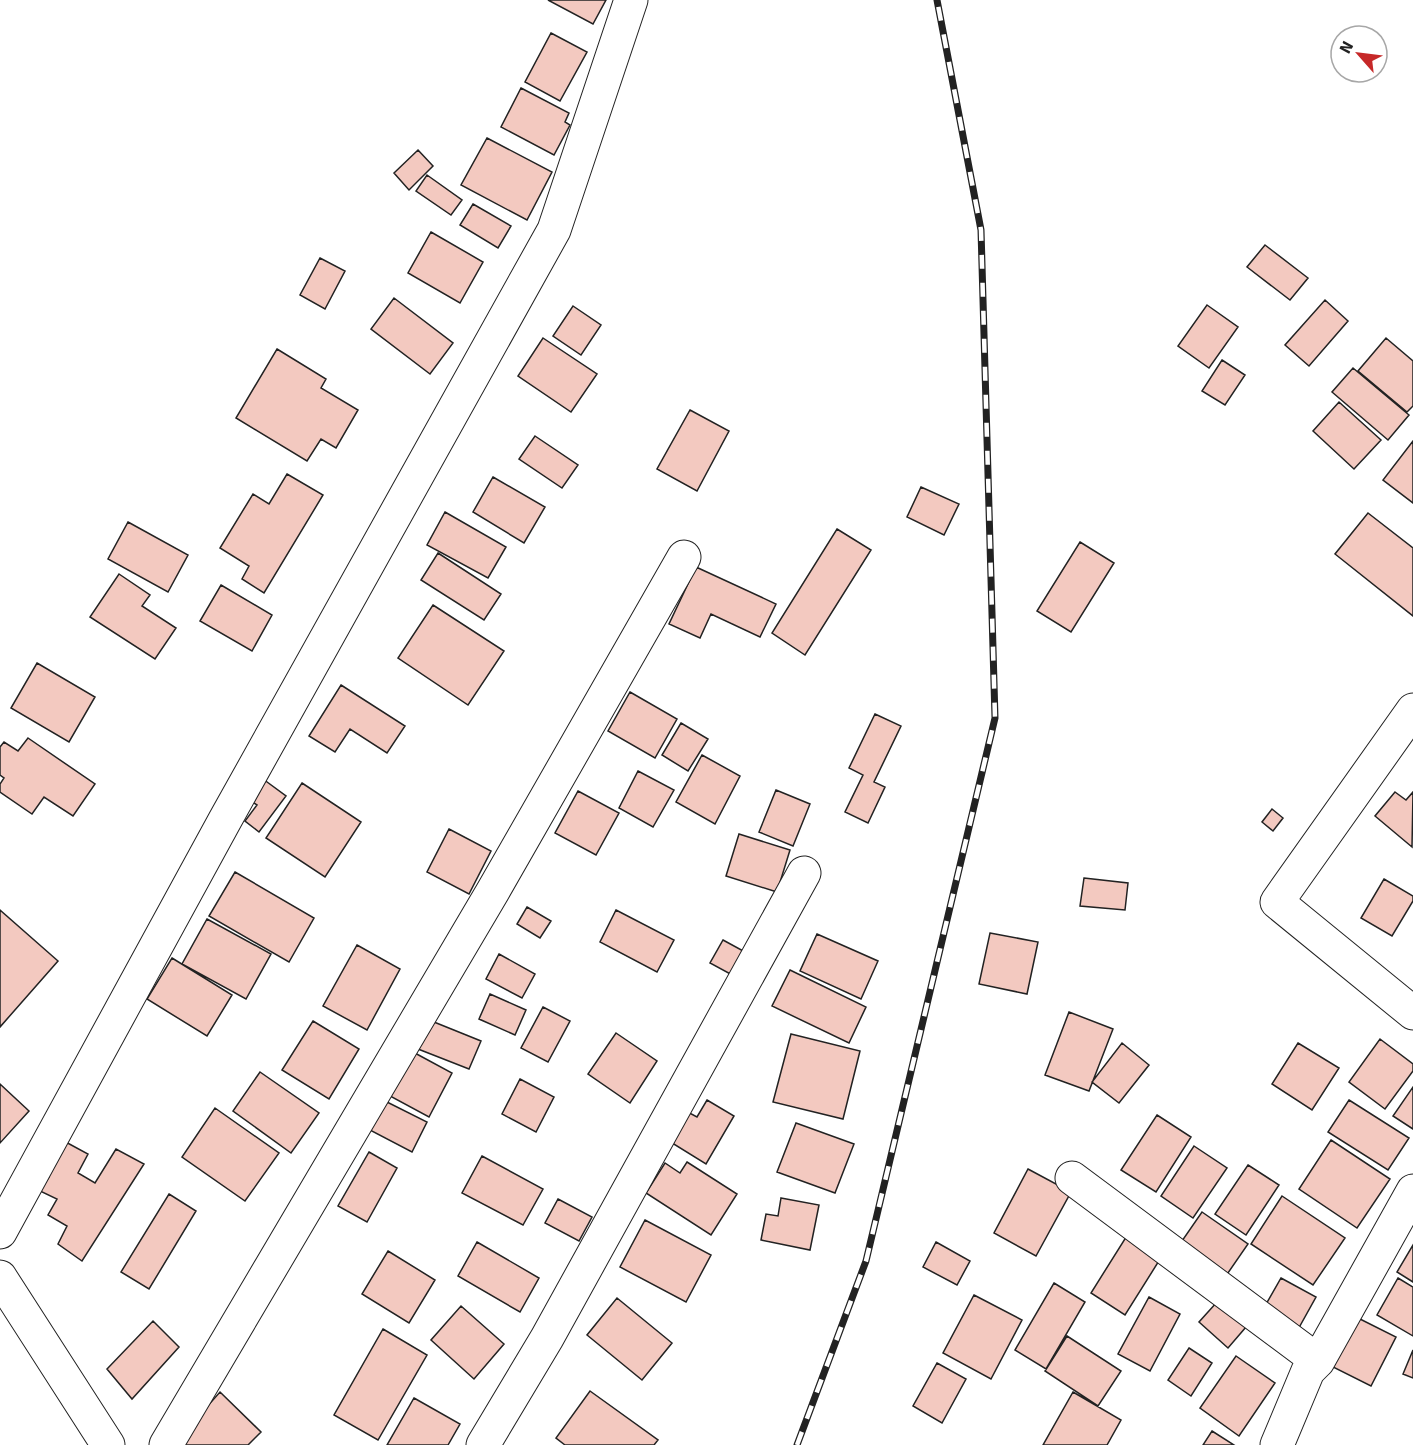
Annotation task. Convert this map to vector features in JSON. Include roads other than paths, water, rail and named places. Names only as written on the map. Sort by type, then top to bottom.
[{"type":"main road","points":[[0,1232],[225,820],[554,230],[632,0]]},
{"type":"main road","points":[[166,1445],[494,891],[684,557]]},
{"type":"main road","points":[[1413,710],[1277,902],[1413,1013]]},
{"type":"main road","points":[[483,1445],[547,1338],[804,873]]},
{"type":"main road","points":[[1072,1178],[1318,1361]]},
{"type":"main road","points":[[1277,1445],[1308,1371],[1318,1361],[1413,1191]]},
{"type":"main road","points":[[0,1277],[108,1445]]},
{"type":"railway","points":[[797,1445],[866,1261],[995,718],[981,230],[937,0]]}]
